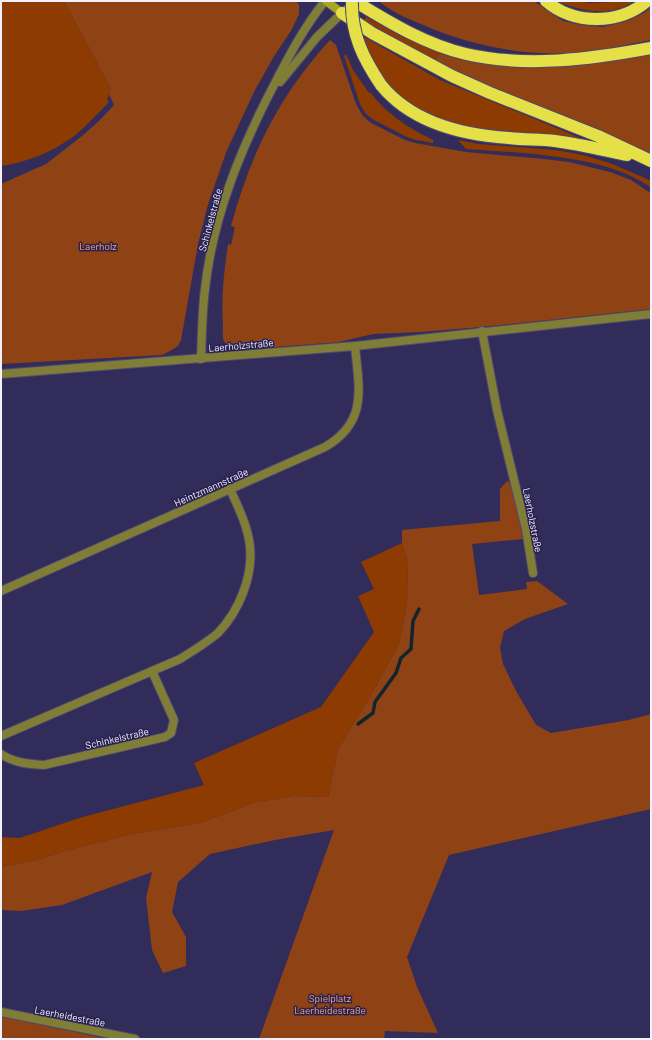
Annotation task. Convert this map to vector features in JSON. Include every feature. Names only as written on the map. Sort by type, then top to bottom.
[{"type":"highway","points":[[649,160],[556,141],[508,138],[453,130],[428,120],[407,109],[393,98],[381,84],[361,52],[354,26],[355,1],[382,18],[425,39],[465,54],[487,58],[541,61],[578,60],[651,48]]},
{"type":"highway","points":[[546,1],[552,7],[567,14],[584,18],[603,19],[624,16],[647,1]]},
{"type":"highway","points":[[342,13],[372,33],[452,76],[490,93],[598,136],[649,160]]},
{"type":"street","points":[[325,1],[342,13],[355,1]]},
{"type":"street","name":"Schinkelstraße","points":[[201,359],[203,307],[213,244],[226,194],[242,152],[269,95],[301,35],[310,20],[325,1]]},
{"type":"street","name":"Schinkelstraße","points":[[269,95],[317,37],[342,13]]},
{"type":"street","name":"Laerholzstraße","points":[[1,374],[354,346],[482,331],[651,314]]},
{"type":"street","name":"Laerholzstraße","points":[[482,331],[497,410],[524,519],[533,573]]},
{"type":"street","name":"Heintzmannstraße","points":[[1,591],[335,441],[344,434],[352,421],[359,402],[354,346]]},
{"type":"street","points":[[1,736],[180,659],[200,647],[228,622],[242,597],[247,581],[250,559],[250,546],[243,519],[230,489]]},
{"type":"street","name":"Schinkelstraße","points":[[1,754],[24,764],[44,765],[165,737],[172,733],[174,720],[152,671]]},
{"type":"street","name":"Laerheidestraße","points":[[1,1012],[135,1039]]},
{"type":"shaded area","points":[[1,1],[64,1],[111,89],[107,100],[109,102],[70,139],[37,157],[1,166]]},
{"type":"shaded area","points":[[557,1],[580,1],[589,3],[634,1],[616,9],[596,11],[576,8]]},
{"type":"shaded area","points":[[366,17],[397,34],[440,52],[434,62],[363,22]]},
{"type":"shaded area","points":[[364,37],[440,80],[595,144],[481,132],[422,114],[384,83],[386,81],[376,65]]},
{"type":"shaded area","points":[[346,54],[353,70],[369,93],[370,92],[398,120],[433,140],[433,143],[407,137],[374,120],[366,114],[360,104],[344,56]]},
{"type":"shaded area","points":[[458,140],[479,144],[556,150],[583,155],[610,163],[647,179],[651,181],[651,188],[633,177],[588,162],[537,154],[466,149]]},
{"type":"shaded area","points":[[402,543],[408,563],[407,604],[399,644],[375,688],[338,749],[328,797],[294,796],[257,802],[200,823],[132,834],[68,850],[37,860],[1,867],[1,837],[20,838],[79,818],[204,785],[194,763],[321,707],[374,632],[358,596],[374,589],[361,562]]},
{"type":"green space","name":"Laerholz","points":[[64,1],[296,1],[299,5],[299,14],[292,29],[273,58],[254,92],[227,150],[208,204],[198,244],[181,340],[178,346],[162,355],[1,364],[1,184],[46,164],[82,136],[114,105],[109,94],[111,89]]},
{"type":"green space","points":[[379,1],[534,1],[563,21],[603,27],[627,21],[644,13],[651,7],[651,40],[573,53],[534,53],[515,51],[496,48],[457,38],[411,20],[388,8]]},
{"type":"green space","points":[[330,40],[336,45],[356,104],[363,116],[371,123],[405,140],[466,152],[569,162],[610,172],[631,180],[651,193],[651,309],[481,327],[373,334],[339,342],[240,350],[227,345],[224,341],[223,335],[223,284],[228,244],[231,245],[235,227],[231,226],[239,199],[258,150],[282,104],[296,82]]},
{"type":"green space","points":[[440,52],[467,59],[651,53],[651,156],[512,98],[434,62]]},
{"type":"green space","name":"Spielplatz Laerheidestraße","points":[[507,481],[511,483],[522,519],[524,539],[472,544],[479,595],[527,589],[526,582],[537,581],[568,604],[525,619],[504,631],[500,648],[503,664],[516,691],[536,725],[551,733],[629,720],[651,714],[651,809],[449,855],[407,957],[417,987],[438,1033],[385,1031],[384,1039],[259,1039],[334,830],[275,840],[210,854],[178,882],[172,912],[186,937],[186,966],[163,973],[152,950],[146,898],[152,872],[62,905],[21,911],[1,910],[1,867],[37,860],[68,850],[132,834],[200,823],[257,802],[294,796],[328,797],[338,749],[375,688],[399,644],[407,604],[408,563],[402,543],[402,530],[500,521],[500,489]]},
{"type":"green space","points":[[1,1016],[107,1039],[1,1039]]},
{"type":"waterway","points":[[358,724],[373,713],[375,702],[396,673],[401,658],[411,649],[413,621],[419,609]]}]
